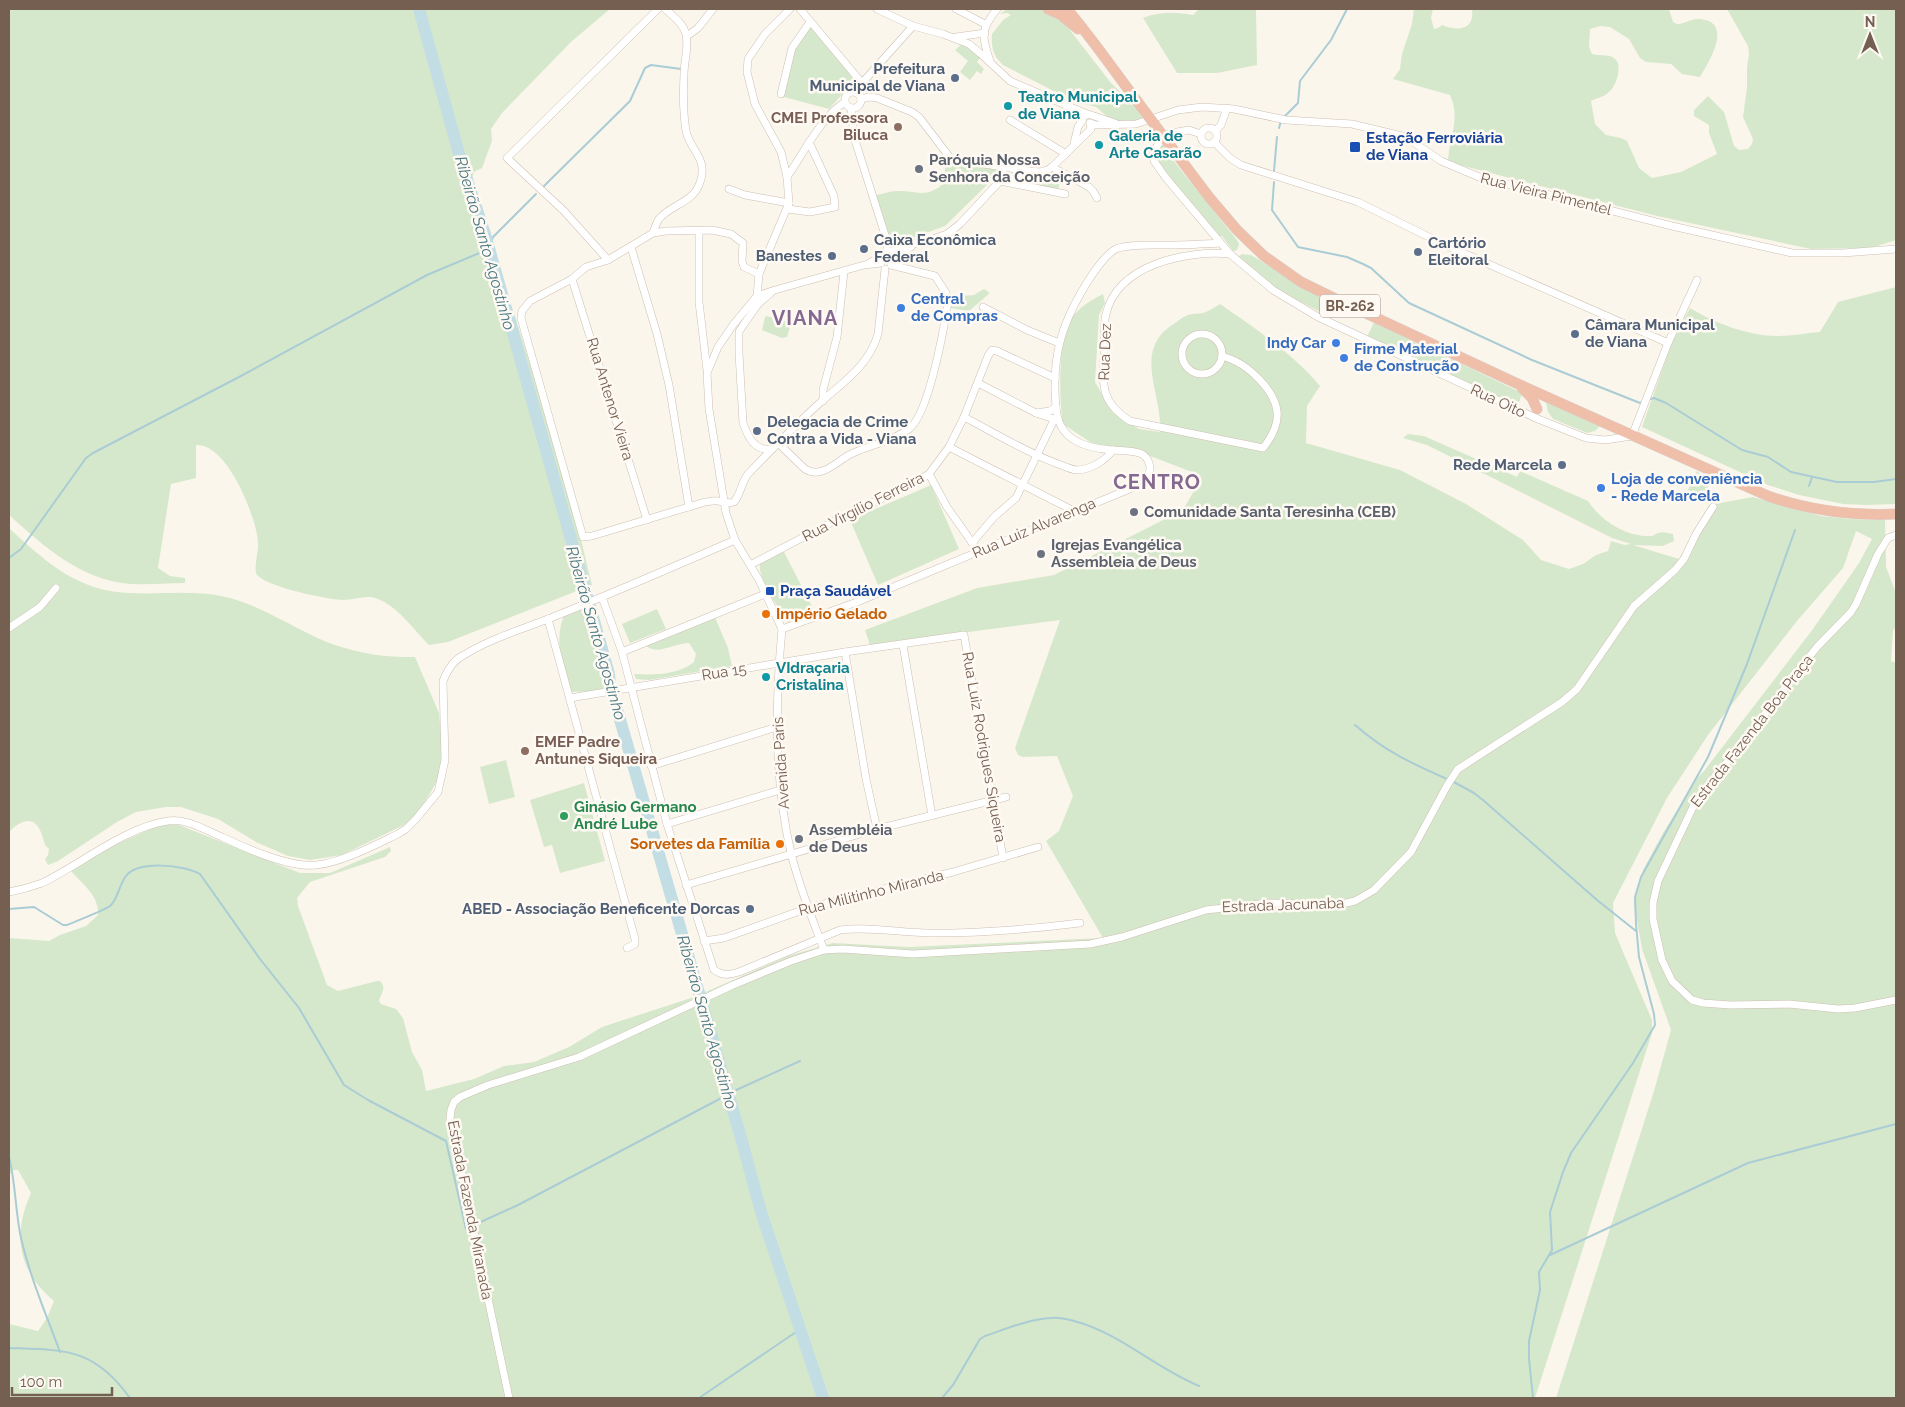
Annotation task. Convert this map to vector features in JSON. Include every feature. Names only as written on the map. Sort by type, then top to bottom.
[{"type":"highway","points":[[1048,9],[1061,16],[1096,44]]},
{"type":"highway","name":"BR-262","points":[[1067,9],[1096,44],[1209,198],[1232,225],[1252,246],[1279,267],[1320,292],[1751,490],[1800,507],[1848,514],[1896,514]]},
{"type":"highway","points":[[1074,9],[1096,44]]},
{"type":"highway","points":[[1518,384],[1532,398],[1537,414]]},
{"type":"street","points":[[608,260],[564,211],[506,158],[514,153],[658,9]]},
{"type":"street","points":[[653,233],[660,218],[690,198],[700,184],[701,177],[701,159],[687,133],[685,121],[684,73],[686,36],[680,23],[665,9]]},
{"type":"street","points":[[686,36],[698,28],[713,9]]},
{"type":"street","points":[[772,449],[764,450],[757,447],[746,432],[742,418],[740,332],[758,300],[759,274],[789,206],[787,177],[779,146],[755,104],[750,88],[747,64],[750,54],[765,34],[790,9]]},
{"type":"street","points":[[800,9],[862,83]]},
{"type":"street","points":[[877,9],[913,26],[955,37],[968,37],[985,33]]},
{"type":"street","points":[[956,9],[985,24]]},
{"type":"street","points":[[992,66],[986,49],[985,24],[997,9]]},
{"type":"street","points":[[781,94],[792,48],[810,22]]},
{"type":"street","points":[[787,177],[809,142],[834,109],[845,102],[847,94],[854,92],[913,26]]},
{"type":"street","points":[[851,108],[859,106],[862,99],[869,96],[877,98],[912,112],[919,118],[950,159],[1040,172],[1052,167],[1091,129],[1087,119],[1063,105],[1010,81],[969,44],[943,34]]},
{"type":"street","points":[[854,92],[859,94],[862,99]]},
{"type":"street","points":[[759,274],[747,269],[742,264],[744,246],[742,240],[721,232],[666,231],[653,233],[608,260],[586,267],[572,279],[530,301],[522,311],[521,318],[583,537],[714,500],[733,503],[736,500],[742,482],[778,443],[858,370],[875,344],[881,319],[887,261],[886,238],[854,137],[851,108],[845,102]]},
{"type":"street","points":[[1215,130],[1217,136],[1214,142],[1206,144],[1201,138],[1201,134],[1206,129],[1215,130],[1221,125],[1227,108]]},
{"type":"street","name":"Rua Vieira Pimentel","points":[[1087,119],[1117,124],[1136,124],[1178,110],[1227,108],[1286,120],[1347,124],[1396,134],[1417,144],[1441,162],[1479,177],[1672,226],[1792,253],[1843,253],[1896,249]]},
{"type":"street","points":[[1068,152],[1076,141],[1078,127],[1087,119]]},
{"type":"street","points":[[1010,120],[1068,152]]},
{"type":"street","name":"Rua Oito","points":[[1201,134],[1189,130],[1171,133],[1164,137],[1155,149],[1153,155],[1154,162],[1230,254],[1273,290],[1318,317],[1537,414],[1586,438],[1605,440],[1632,436]]},
{"type":"street","points":[[728,190],[810,212],[835,206],[834,196],[809,142]]},
{"type":"street","points":[[1214,142],[1230,158],[1241,165],[1358,202],[1445,245],[1668,343]]},
{"type":"street","points":[[707,373],[718,346],[733,325],[758,300],[785,287],[864,265],[887,261],[915,244],[947,234],[960,224],[1000,181],[1003,174],[1002,166]]},
{"type":"street","points":[[1052,167],[1089,187],[1094,191],[1097,198]]},
{"type":"street","points":[[1000,181],[1030,171]]},
{"type":"street","points":[[1000,181],[1065,194]]},
{"type":"street","points":[[699,231],[699,302],[709,410],[724,503],[735,540],[750,565],[782,630]]},
{"type":"street","points":[[972,543],[994,517],[1011,504],[1038,456],[1055,420],[1055,378],[1058,343],[1075,302],[1096,269],[1113,251],[1122,248],[1143,245],[1220,243]]},
{"type":"street","points":[[631,247],[657,334],[669,385],[689,507]]},
{"type":"street","name":"Rua Dez","points":[[1222,356],[1237,360],[1250,369],[1271,392],[1276,404],[1275,429],[1263,448],[1130,421],[1110,405],[1105,394],[1102,372],[1106,314],[1116,292],[1123,284],[1138,272],[1169,260],[1209,252],[1230,254]]},
{"type":"street","points":[[778,443],[805,469],[819,473],[856,452],[900,435],[913,425],[936,366],[948,302],[946,293],[935,276],[887,261],[864,265]]},
{"type":"street","points":[[822,401],[823,390],[837,337],[844,272]]},
{"type":"street","name":"Rua Antenor Vieira","points":[[572,279],[647,520]]},
{"type":"street","points":[[1632,436],[1668,343],[1697,280]]},
{"type":"street","points":[[983,307],[1027,330],[1058,343]]},
{"type":"street","points":[[1202,333],[1210,335],[1217,340],[1221,347],[1222,356],[1220,364],[1214,370],[1206,374],[1198,374],[1184,364],[1182,348],[1193,335],[1202,333]]},
{"type":"street","name":"Rua Virgílio Ferreira","points":[[750,565],[844,516],[913,484],[929,474],[949,447],[964,417],[992,350],[1055,378]]},
{"type":"street","points":[[978,383],[1036,413],[1055,420]]},
{"type":"street","points":[[1537,414],[1540,401],[1547,397]]},
{"type":"street","points":[[1036,413],[1048,412],[1056,407]]},
{"type":"street","points":[[964,417],[1038,456],[1071,468],[1081,469],[1102,462],[1113,450]]},
{"type":"street","name":"Rua Luiz Alvarenga","points":[[782,630],[857,602],[1132,488],[1147,478],[1150,473],[1146,457],[1131,451],[1085,446],[1074,440],[1055,420]]},
{"type":"street","points":[[949,447],[1074,511]]},
{"type":"street","points":[[929,474],[947,507],[978,552]]},
{"type":"street","name":"Estrada Jacunaba","points":[[696,1002],[791,961],[824,950],[843,949],[913,954],[1090,944],[1122,937],[1206,910],[1269,903],[1338,905],[1355,901],[1374,890],[1412,852],[1458,768],[1562,702],[1577,689],[1634,606],[1675,570],[1684,559],[1696,534],[1713,507]]},
{"type":"street","name":"Estrada Fazenda Boa Praça","points":[[1896,535],[1888,538],[1878,554],[1851,612],[1817,647],[1768,709],[1748,740],[1717,773],[1692,807],[1658,881],[1653,903],[1653,920],[1662,960],[1672,981],[1692,1000],[1703,1003],[1730,1005],[1790,1004],[1838,1009],[1855,1008],[1896,1000]]},
{"type":"street","points":[[9,892],[42,883],[76,862],[137,831],[169,821],[187,823],[253,852],[300,864],[316,865],[341,859],[398,834],[411,824],[438,792],[445,760],[443,681],[446,672],[463,655],[735,540]]},
{"type":"street","points":[[9,628],[40,607],[56,588]]},
{"type":"street","points":[[622,652],[765,594]]},
{"type":"street","points":[[598,598],[622,652],[667,824],[714,970],[719,974],[726,975],[739,972],[840,930],[919,933],[957,932],[1080,923]]},
{"type":"street","points":[[548,619],[635,938],[635,944],[627,948]]},
{"type":"street","name":"Avenida París","points":[[782,630],[777,727],[780,790],[791,853],[808,908],[824,950]]},
{"type":"street","name":"Rua 15","points":[[570,698],[845,652],[964,635]]},
{"type":"street","name":"Rua Luiz Rodrigues Siqueira","points":[[964,635],[1003,858]]},
{"type":"street","points":[[903,645],[932,816]]},
{"type":"street","points":[[845,652],[863,764],[877,829]]},
{"type":"street","points":[[651,766],[777,727]]},
{"type":"street","points":[[667,824],[780,790]]},
{"type":"street","points":[[686,885],[877,829],[1006,797]]},
{"type":"street","name":"Rua Militinho Miranda","points":[[704,941],[724,938],[808,908],[954,872],[1038,847]]},
{"type":"street","name":"Estrada Fazenda Miranada","points":[[509,1398],[450,1119],[454,1102],[460,1097],[488,1085],[578,1056],[696,1002]]},
{"type":"green space","points":[[9,9],[610,9],[571,42],[502,113],[491,129],[492,141],[482,168],[474,172],[472,191],[489,247],[515,316],[567,482],[592,585],[448,642],[429,645],[398,612],[383,601],[368,597],[344,600],[325,598],[273,584],[257,575],[258,542],[246,499],[229,468],[218,456],[207,448],[196,445],[196,478],[171,484],[158,568],[170,576],[185,578],[185,583],[131,584],[95,576],[64,560],[9,515]]},
{"type":"green space","points":[[1007,9],[1042,9],[1066,25],[1111,83],[1138,109],[1146,120],[1123,122],[1109,118],[1096,107],[1073,101],[1003,65],[993,51],[992,34],[1003,20],[1011,15],[1007,13],[1000,14]]},
{"type":"green space","points":[[1199,9],[1256,9],[1257,65],[1217,73],[1177,73],[1143,18],[1168,13],[1193,15]]},
{"type":"green space","points":[[1414,9],[1433,9],[1431,18],[1434,29],[1442,25],[1464,28],[1471,22],[1472,9],[1669,9],[1673,22],[1677,24],[1697,19],[1710,22],[1716,27],[1716,44],[1709,62],[1700,77],[1682,74],[1671,64],[1646,62],[1640,58],[1629,39],[1610,27],[1600,26],[1590,29],[1589,47],[1592,54],[1614,58],[1617,61],[1619,71],[1611,90],[1604,96],[1591,101],[1595,124],[1606,135],[1627,141],[1639,168],[1652,178],[1681,172],[1717,154],[1709,133],[1709,125],[1694,116],[1694,110],[1708,96],[1724,112],[1734,146],[1739,150],[1748,149],[1752,144],[1753,139],[1743,117],[1747,87],[1748,46],[1727,9],[1896,9],[1896,240],[1871,248],[1811,249],[1657,216],[1448,162],[1454,128],[1454,112],[1450,95],[1393,79],[1400,69]]},
{"type":"green space","points":[[810,26],[856,79],[829,109],[784,97],[793,48]]},
{"type":"green space","points":[[962,44],[979,56],[980,58],[977,62],[984,69],[981,74],[977,71],[970,80],[960,72],[968,61],[955,50]]},
{"type":"green space","points":[[1162,143],[1168,154],[1237,240],[1239,244],[1237,250],[1233,251],[1222,236],[1218,236],[1157,163],[1155,155]]},
{"type":"green space","points":[[952,162],[997,169],[996,176],[945,226],[896,244],[889,238],[876,195],[894,191],[922,193],[932,191],[945,182],[945,167]]},
{"type":"green space","points":[[1057,172],[1061,175],[1058,191],[1012,182]]},
{"type":"green space","points":[[1242,254],[1251,255],[1305,288],[1332,301],[1328,316],[1280,291],[1238,257]]},
{"type":"green space","points":[[1896,287],[1896,504],[1843,504],[1799,495],[1768,485],[1642,427],[1672,342],[1690,308],[1710,319],[1755,334],[1794,335],[1820,332],[1838,302]]},
{"type":"green space","points":[[984,289],[990,293],[969,311],[951,308],[949,297],[974,295]]},
{"type":"green space","points":[[1103,294],[1105,303],[1099,315],[1095,382],[1113,413],[1139,429],[1160,432],[1160,418],[1151,361],[1154,348],[1160,336],[1184,317],[1203,313],[1220,304],[1285,352],[1320,386],[1307,406],[1306,443],[1400,470],[1466,504],[1523,540],[1541,560],[1569,569],[1608,551],[1611,541],[1625,545],[1631,544],[1612,538],[1427,445],[1403,438],[1408,434],[1424,436],[1517,477],[1520,471],[1588,501],[1607,521],[1632,534],[1653,536],[1666,532],[1673,534],[1674,541],[1663,546],[1633,545],[1679,559],[1709,505],[1753,497],[1821,516],[1885,520],[1886,567],[1896,593],[1896,626],[1893,631],[1891,661],[1896,663],[1896,1398],[1556,1398],[1654,1091],[1671,1030],[1642,949],[1634,903],[1643,870],[1697,778],[1813,629],[1859,563],[1872,539],[1856,531],[1843,568],[1797,621],[1708,735],[1667,798],[1613,903],[1615,933],[1652,1020],[1652,1033],[1535,1398],[9,1398],[9,1324],[38,1331],[47,1318],[54,1301],[33,1277],[26,1265],[22,1252],[20,1238],[22,1223],[31,1193],[18,1170],[13,1170],[9,1175],[9,938],[49,941],[86,926],[98,915],[98,908],[93,896],[71,871],[83,859],[153,828],[161,825],[179,825],[300,873],[330,873],[390,847],[391,851],[385,857],[310,882],[297,898],[298,906],[327,985],[338,991],[380,981],[383,988],[379,1001],[381,1004],[396,1009],[403,1018],[412,1052],[422,1070],[426,1091],[474,1079],[504,1066],[534,1062],[569,1047],[602,1027],[694,997],[788,956],[833,943],[909,947],[1103,938],[1046,841],[1059,831],[1073,796],[1057,756],[1023,757],[1018,755],[1015,748],[1060,620],[870,645],[865,630],[977,588],[1054,575],[1183,510],[1194,491],[1197,474],[1132,449],[1093,444],[1063,424],[1060,370],[1066,328],[1070,320],[1081,308]]},
{"type":"green space","points":[[765,317],[791,323],[787,337],[782,338],[762,330]]},
{"type":"green space","points":[[1374,322],[1522,393],[1519,403],[1482,393],[1367,337]]},
{"type":"green space","points":[[1546,402],[1600,426],[1595,431],[1587,433],[1553,419],[1548,412]]},
{"type":"green space","points":[[1697,471],[1703,477],[1707,486],[1709,494],[1708,503],[1687,492]]},
{"type":"green space","points":[[931,485],[959,549],[878,585],[850,520]]},
{"type":"green space","points":[[9,528],[45,559],[65,573],[86,584],[119,592],[187,593],[221,596],[247,604],[322,640],[344,648],[379,655],[415,657],[439,713],[443,756],[442,771],[416,816],[406,824],[342,855],[310,860],[288,856],[256,842],[218,819],[181,807],[166,807],[136,812],[117,822],[58,861],[48,865],[45,859],[49,849],[36,824],[27,821],[23,822],[9,832]]},
{"type":"green space","points":[[783,550],[815,612],[791,622],[787,622],[774,601],[765,585],[760,569],[760,563]]},
{"type":"green space","points":[[589,605],[609,674],[611,688],[603,691],[571,692],[561,654],[559,635],[561,625],[564,616]]},
{"type":"green space","points":[[657,609],[666,629],[630,643],[622,624]]},
{"type":"green space","points":[[714,615],[728,648],[732,666],[649,680],[636,679],[634,674],[673,672],[681,670],[694,662],[696,654],[689,643],[659,650],[648,647],[644,643]]},
{"type":"green space","points":[[506,760],[515,797],[489,804],[480,767]]},
{"type":"green space","name":"Ginásio Germano André Lube","points":[[584,783],[605,861],[560,873],[552,845],[544,847],[530,800]]},
{"type":"waterway","name":"Ribeirão Santo Agostinho","points":[[419,9],[461,161],[485,234],[609,674],[610,685],[761,1212],[823,1398]]},
{"type":"waterway","points":[[1285,116],[1298,103],[1300,81],[1331,40],[1347,9]]},
{"type":"waterway","points":[[544,186],[630,101],[645,68],[651,65],[681,69]]},
{"type":"waterway","points":[[1279,128],[1281,121]]},
{"type":"waterway","points":[[1274,171],[1277,137]]},
{"type":"waterway","points":[[1274,182],[1272,210],[1298,247],[1347,257],[1363,264],[1371,268],[1409,303],[1532,360],[1640,403],[1643,402]]},
{"type":"waterway","points":[[9,558],[21,549],[86,458],[93,453],[239,377],[427,275],[489,249],[493,237],[536,194]]},
{"type":"waterway","points":[[1647,400],[1654,398],[1666,403],[1742,450],[1768,457],[1791,472],[1837,482],[1874,482],[1896,479]]},
{"type":"waterway","points":[[1809,486],[1812,477]]},
{"type":"waterway","points":[[1533,1398],[1529,1341],[1540,1290],[1539,1272],[1552,1250],[1550,1212],[1563,1172],[1571,1153],[1633,1063],[1655,1025],[1654,1014],[1639,957],[1635,897],[1641,877],[1708,757],[1747,664],[1795,530]]},
{"type":"waterway","points":[[1355,725],[1377,743],[1399,756],[1447,779]]},
{"type":"waterway","points":[[1452,781],[1483,800],[1597,900],[1636,931]]},
{"type":"waterway","points":[[9,909],[34,907],[63,925],[67,925],[110,906],[115,900],[126,876],[132,871],[150,866],[173,866],[200,874],[260,959],[299,1008],[344,1085],[368,1100],[446,1141],[466,1229],[470,1227]]},
{"type":"waterway","points":[[728,1092],[800,1061]]},
{"type":"waterway","points":[[474,1225],[518,1205],[729,1094]]},
{"type":"waterway","points":[[1550,1255],[1748,1163],[1896,1124]]},
{"type":"waterway","points":[[9,1157],[19,1228],[25,1253],[60,1352]]},
{"type":"waterway","points":[[942,1398],[953,1385],[980,1339],[1026,1322],[1054,1318],[1062,1318],[1091,1326],[1122,1342],[1183,1379],[1199,1386]]},
{"type":"waterway","points":[[699,1398],[799,1330]]},
{"type":"waterway","points":[[9,1348],[47,1350],[77,1355],[104,1369],[130,1398]]},
{"type":"place","name":"Prefeitura Municipal de Viana","points":[[955,78]]},
{"type":"place","name":"Teatro Municipal de Viana","points":[[1008,106]]},
{"type":"place","name":"CMEI Professora Biluca","points":[[898,127]]},
{"type":"place","name":"Galeria de Arte Casarão","points":[[1099,145]]},
{"type":"place","name":"Estação Ferroviária de Viana","points":[[1355,147]]},
{"type":"place","name":"Paróquia Nossa Senhora da Conceição","points":[[919,169]]},
{"type":"place","name":"Caixa Econômica Federal","points":[[864,249]]},
{"type":"place","name":"Cartório Eleitoral","points":[[1418,252]]},
{"type":"place","name":"Banestes","points":[[832,256]]},
{"type":"place","name":"Central de Compras","points":[[901,308]]},
{"type":"place","name":"Câmara Municipal de Viana","points":[[1575,334]]},
{"type":"place","name":"Indy Car","points":[[1336,343]]},
{"type":"place","name":"Firme Material de Construção","points":[[1344,358]]},
{"type":"place","name":"Delegacia de Crime Contra a Vida - Viana","points":[[757,431]]},
{"type":"place","name":"Rede Marcela","points":[[1562,465]]},
{"type":"place","name":"Loja de conveniência - Rede Marcela","points":[[1601,488]]},
{"type":"place","name":"Comunidade Santa Teresinha (CEB)","points":[[1134,512]]},
{"type":"place","name":"Igrejas Evangélica Assembleia de Deus","points":[[1041,554]]},
{"type":"place","name":"Praça Saudável","points":[[770,591]]},
{"type":"place","name":"Império Gelado","points":[[766,614]]},
{"type":"place","name":"VIdraçaria Cristalina","points":[[766,677]]},
{"type":"place","name":"EMEF Padre Antunes Siqueira","points":[[525,751]]},
{"type":"place","name":"Ginásio Germano André Lube","points":[[564,816]]},
{"type":"place","name":"Assembléia de Deus","points":[[799,839]]},
{"type":"place","name":"Sorvetes da Família","points":[[780,844]]},
{"type":"place","name":"ABED - Associação Beneficente Dorcas","points":[[750,909]]},
{"type":"district","name":"VIANA","points":[[805,318]]},
{"type":"district","name":"CENTRO","points":[[1157,482]]}]
